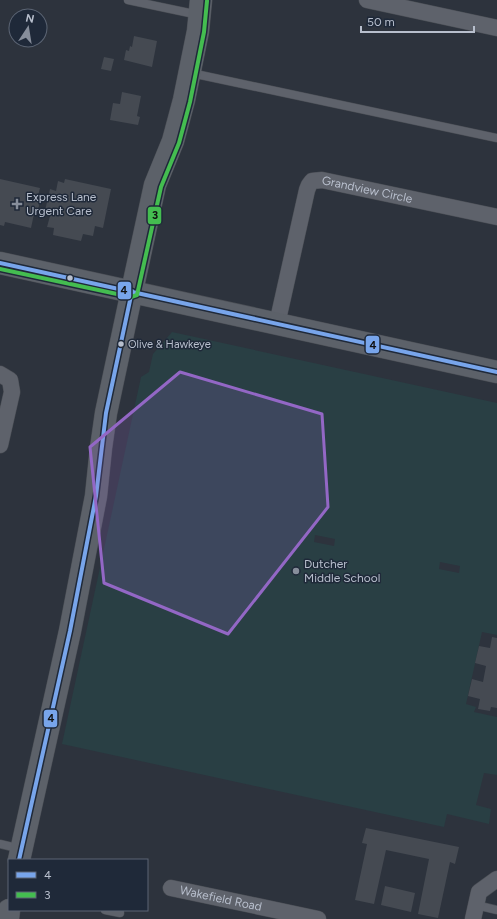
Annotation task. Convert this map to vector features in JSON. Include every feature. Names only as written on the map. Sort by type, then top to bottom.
[{"type":"street","points":[[367,0],[497,28]]},
{"type":"street","points":[[20,854],[70,631],[96,496],[104,425],[132,291],[155,185],[175,136],[190,73],[200,8]]},
{"type":"street","name":"Grandview Circle","points":[[277,324],[307,190],[312,181],[322,180],[497,217]]},
{"type":"street","points":[[0,263],[497,372]]},
{"type":"street","points":[[0,445],[12,392],[5,377]]},
{"type":"street","points":[[474,912],[479,892],[497,879]]},
{"type":"street","name":"Wakefield Road","points":[[171,888],[318,919]]},
{"type":"lane","points":[[128,0],[200,8]]},
{"type":"lane","points":[[190,73],[497,138]]},
{"type":"lane","points":[[0,844],[20,854]]},
{"type":"lane","points":[[474,912],[497,910]]},
{"type":"lane","points":[[110,911],[120,913]]},
{"type":"highlighted area","points":[[180,372],[322,414],[328,507],[228,634],[104,583],[90,447]]},
{"type":"green space","name":"Dutcher Middle School","points":[[172,332],[497,403],[497,635],[482,632],[466,704],[476,707],[474,712],[497,717],[497,775],[484,773],[476,805],[491,809],[489,824],[447,814],[444,827],[62,744],[141,377],[149,372],[153,354]],"holes":[[[315,535],[335,539],[334,546],[314,542]],[[440,562],[460,566],[459,573],[439,569]]]},
{"type":"building","points":[[134,36],[157,41],[152,67],[124,60],[126,50],[129,51],[130,46],[132,47]]},
{"type":"building","points":[[104,57],[114,59],[111,71],[101,69]]},
{"type":"building","points":[[122,92],[141,96],[137,116],[140,117],[138,125],[110,120],[113,103],[120,104]]},
{"type":"building","points":[[0,179],[40,188],[37,200],[40,201],[37,215],[34,214],[31,228],[5,222],[4,226],[0,225]]},
{"type":"building","points":[[65,179],[111,189],[103,228],[95,226],[93,236],[83,234],[81,241],[53,235],[54,228],[47,227],[50,216],[44,215],[50,189],[56,191],[58,181],[64,183]]},
{"type":"building","points":[[492,637],[497,638],[497,708],[491,707],[490,711],[478,709],[480,699],[468,696],[472,679],[483,682],[486,666],[475,663],[479,646],[490,648]]},
{"type":"building","points":[[366,828],[459,847],[455,864],[450,862],[438,918],[418,914],[429,859],[386,850],[374,904],[355,900],[367,844],[362,843]]},
{"type":"building","points":[[385,886],[415,893],[411,912],[381,905]]},
{"type":"transit line","name":"3","points":[[0,269],[131,297],[137,295],[161,187],[179,143],[190,102],[204,32],[207,1]]},
{"type":"transit line","name":"4","points":[[0,263],[497,372]]},
{"type":"transit line","name":"4","points":[[19,859],[70,631],[96,496],[106,413],[132,291]]},
{"type":"place","name":"Express Lane Urgent Care","points":[[17,204]]},
{"type":"place","name":"Olive & Hawkeye","points":[[121,344]]},
{"type":"place","name":"Dutcher Middle School","points":[[296,571]]}]
